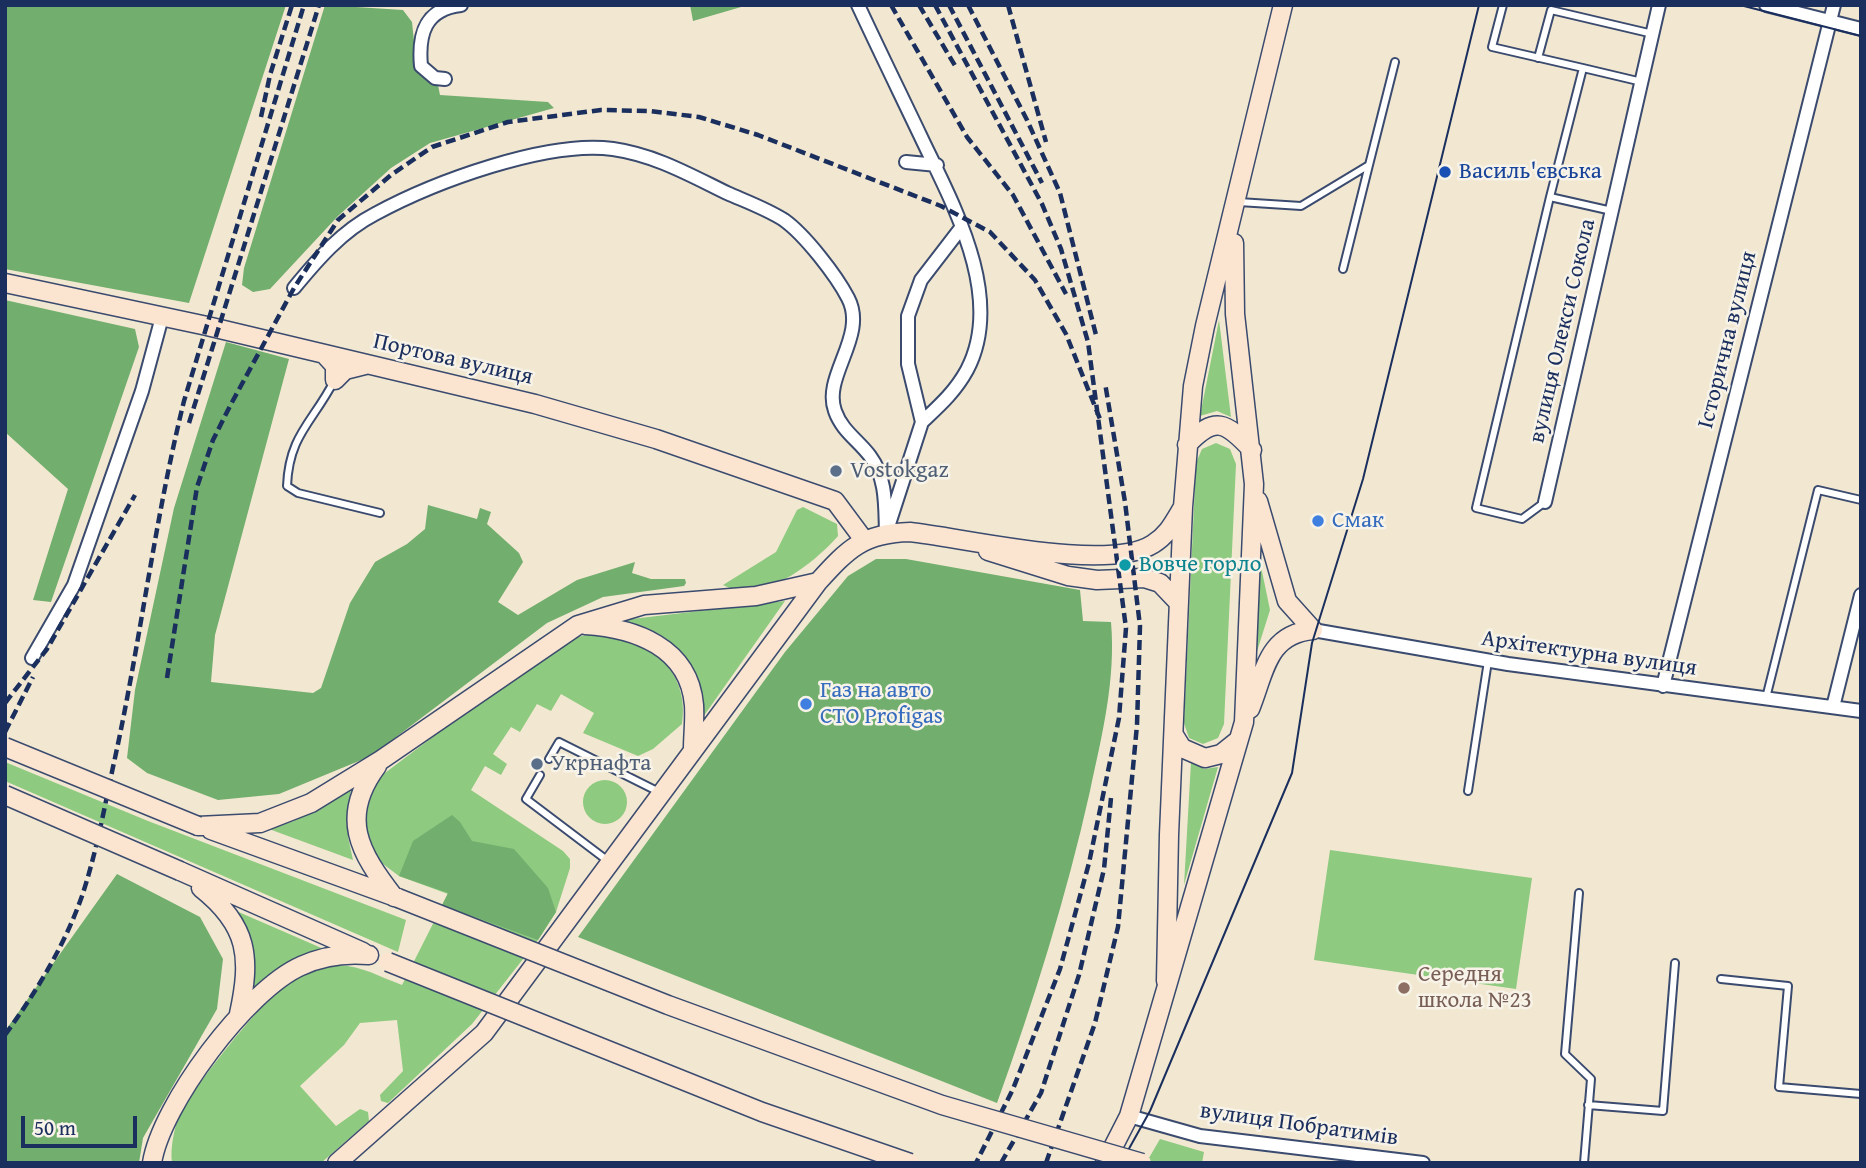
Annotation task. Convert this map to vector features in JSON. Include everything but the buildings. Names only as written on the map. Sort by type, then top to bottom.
[{"type":"main road","points":[[1166,981],[1187,446],[1205,326],[1283,5]]},
{"type":"main road","points":[[1235,208],[1236,314],[1254,484],[1244,722]]},
{"type":"main road","name":"Портова вулиця","points":[[5,283],[536,404],[615,427],[820,495],[845,511],[864,540]]},
{"type":"main road","points":[[325,355],[335,366],[335,380]]},
{"type":"main road","points":[[335,380],[345,370],[365,365]]},
{"type":"main road","points":[[1187,446],[1207,426],[1218,424],[1237,435],[1252,450]]},
{"type":"main road","points":[[1105,1163],[1129,1116],[1166,981],[1190,913],[1236,742],[1275,647],[1284,637],[1313,630],[1286,600],[1254,484]]},
{"type":"main road","points":[[337,1163],[484,1033],[818,582],[846,551],[864,540],[886,533],[952,537],[1056,553],[1096,555],[1134,552],[1152,546],[1168,534],[1183,507]]},
{"type":"main road","points":[[952,537],[1068,576],[1097,580],[1144,578],[1160,583],[1179,603]]},
{"type":"main road","points":[[198,826],[260,823],[311,803],[381,760],[578,625],[644,605],[756,596],[818,582]]},
{"type":"main road","points":[[578,625],[632,632],[665,649],[682,668],[694,703],[692,750]]},
{"type":"main road","points":[[1174,735],[1182,748],[1205,758],[1221,754],[1236,742]]},
{"type":"main road","points":[[5,747],[198,826],[396,897],[668,1006],[932,1102],[1142,1163]]},
{"type":"main road","points":[[381,760],[361,791],[355,815],[358,839],[367,863],[396,897]]},
{"type":"main road","points":[[5,795],[369,955],[762,1112],[910,1163]]},
{"type":"main road","points":[[180,871],[217,900],[234,921],[245,948],[247,976],[239,1014]]},
{"type":"main road","points":[[152,1163],[164,1123],[239,1014],[269,987],[299,967],[338,956],[369,955]]},
{"type":"main road","points":[[162,1163],[164,1138],[176,1104]]},
{"type":"street","points":[[445,79],[435,78],[421,66],[419,42],[429,20],[446,7],[461,5]]},
{"type":"street","points":[[858,5],[937,165],[971,252],[979,292],[980,327],[968,368],[951,396],[922,422],[886,533]]},
{"type":"street","name":"вулиця Олекси Сокола","points":[[1545,502],[1660,5]]},
{"type":"street","points":[[1766,5],[1861,29]]},
{"type":"street","name":"Історична вулиця","points":[[1663,686],[1834,5]]},
{"type":"street","points":[[294,288],[326,249],[374,214],[489,166],[555,150],[611,149],[656,159],[785,221],[829,269],[849,300],[854,327],[835,387],[834,408],[844,429],[871,457],[885,487],[886,533]]},
{"type":"street","points":[[906,162],[937,165]]},
{"type":"street","points":[[922,422],[908,364],[908,316],[921,280],[961,228]]},
{"type":"street","points":[[32,658],[74,585],[142,391],[162,317]]},
{"type":"street","points":[[1833,707],[1861,595]]},
{"type":"street","name":"Архітектурна вулиця","points":[[1313,630],[1488,661],[1861,711]]},
{"type":"street","name":"вулиця Побратимів","points":[[1129,1116],[1200,1136],[1423,1163]]},
{"type":"lane","points":[[1503,5],[1492,47],[1642,82]]},
{"type":"lane","points":[[1538,58],[1551,10],[1653,34]]},
{"type":"lane","points":[[1343,269],[1395,62]]},
{"type":"lane","points":[[1545,502],[1522,519],[1476,508],[1583,68]]},
{"type":"lane","points":[[1235,208],[1301,206],[1369,165]]},
{"type":"lane","points":[[1550,197],[1612,211]]},
{"type":"lane","points":[[335,380],[322,405],[303,425],[288,462],[287,486],[298,493],[380,513]]},
{"type":"lane","points":[[1765,699],[1818,490],[1861,500]]},
{"type":"lane","points":[[1468,791],[1488,661]]},
{"type":"lane","points":[[549,759],[559,742],[661,793]]},
{"type":"lane","points":[[540,775],[526,799],[611,863]]},
{"type":"lane","points":[[1578,893],[1565,1054],[1591,1079],[1584,1163]]},
{"type":"lane","points":[[1588,1105],[1663,1111],[1675,963]]},
{"type":"lane","points":[[1721,979],[1788,986],[1779,1087],[1861,1094]]},
{"type":"green space","points":[[5,5],[286,5],[189,303],[5,269]]},
{"type":"green space","points":[[325,5],[403,10],[412,22],[417,70],[438,85],[440,95],[548,102],[554,108],[430,143],[391,168],[338,216],[270,289],[253,292],[242,285],[244,268]]},
{"type":"green space","points":[[690,5],[748,5],[693,21]]},
{"type":"green space","points":[[5,300],[135,329],[139,347],[51,602],[33,600],[68,489],[5,432]]},
{"type":"green space","points":[[1219,320],[1231,417],[1217,411],[1200,416]]},
{"type":"green space","points":[[226,342],[289,359],[215,635],[211,682],[313,693],[321,688],[350,603],[375,562],[407,544],[425,529],[428,505],[477,519],[480,508],[491,512],[487,524],[519,553],[523,562],[498,602],[518,615],[577,580],[635,562],[632,573],[651,579],[685,579],[686,583],[684,586],[603,597],[547,623],[371,756],[279,794],[218,800],[147,773],[127,758],[135,690],[174,508]]},
{"type":"green space","points":[[1216,443],[1230,449],[1236,464],[1224,724],[1218,738],[1203,744],[1189,738],[1184,723],[1196,463],[1202,449]]},
{"type":"green space","points":[[803,507],[837,524],[838,536],[828,547],[801,569],[770,586],[738,590],[723,585],[776,552],[797,510]]},
{"type":"green space","points":[[1258,552],[1270,610],[1253,664]]},
{"type":"green space","points":[[876,559],[906,559],[1080,590],[1083,621],[1111,622],[1112,665],[1107,707],[1081,831],[1024,1026],[997,1103],[578,937],[785,652],[848,576]]},
{"type":"green space","points":[[785,601],[703,717],[693,680],[681,654],[672,643],[644,627],[623,620]]},
{"type":"green space","points":[[592,634],[629,640],[660,658],[679,687],[683,704],[682,724],[653,749],[638,756],[583,733],[594,713],[561,694],[551,711],[537,704],[520,732],[511,727],[493,754],[507,764],[501,775],[485,766],[471,790],[563,851],[570,859],[570,868],[556,912],[538,940],[472,1024],[388,1103],[381,1101],[380,1095],[403,1071],[397,1020],[360,1023],[344,1045],[300,1086],[336,1126],[360,1109],[368,1112],[369,1121],[321,1163],[172,1163],[174,1133],[186,1104],[241,1031],[284,986],[320,968],[337,966],[365,970],[402,985],[448,894],[399,876],[375,858],[366,837],[364,818],[377,779],[475,705],[577,637]]},
{"type":"green space","points":[[5,762],[148,821],[406,920],[398,952],[5,781]]},
{"type":"green space","points":[[1191,762],[1204,769],[1218,767],[1184,885]]},
{"type":"green space","points":[[605,780],[621,786],[627,802],[621,818],[605,824],[589,818],[583,802],[589,786]]},
{"type":"green space","points":[[351,788],[348,837],[353,860],[269,829],[294,821]]},
{"type":"green space","points":[[452,815],[472,841],[514,849],[548,888],[556,912],[538,940],[442,905],[448,893],[399,876],[413,841]]},
{"type":"green space","points":[[1330,850],[1532,878],[1516,989],[1314,960]]},
{"type":"green space","points":[[117,874],[200,917],[223,959],[217,1009],[143,1138],[139,1163],[5,1163],[5,1031]]},
{"type":"green space","points":[[234,910],[326,950],[289,963],[249,996]]},
{"type":"green space","points":[[1160,1139],[1204,1152],[1202,1163],[1146,1163]]},
{"type":"tram line","points":[[1121,1163],[1150,1111],[1292,773],[1312,643],[1363,479],[1479,5]]},
{"type":"tram line","points":[[1740,5],[1861,36]]},
{"type":"railway","points":[[261,117],[270,75],[292,5]]},
{"type":"railway","points":[[5,1035],[58,951],[75,915],[87,880],[123,721],[164,492],[184,401],[304,5]]},
{"type":"railway","points":[[189,423],[319,5]]},
{"type":"railway","points":[[891,5],[967,137],[1013,195],[1066,294]]},
{"type":"railway","points":[[919,5],[957,69]]},
{"type":"railway","points":[[935,5],[1042,204],[1061,249],[1088,342],[1126,628],[1119,718],[1089,863],[1060,969],[1013,1089],[976,1163]]},
{"type":"railway","points":[[949,5],[1042,183]]},
{"type":"railway","points":[[968,5],[1027,120],[1060,193],[1096,335]]},
{"type":"railway","points":[[1008,5],[1046,142]]},
{"type":"railway","points":[[167,678],[197,487],[213,440],[294,288],[338,220],[391,175],[432,147],[508,122],[601,110],[650,111],[699,117],[758,135],[941,206],[990,232],[1035,280],[1066,334],[1100,419]]},
{"type":"railway","points":[[1046,1163],[1095,1023],[1118,927],[1137,725],[1140,626],[1125,502],[1105,383]]},
{"type":"railway","points":[[5,703],[47,649],[135,495]]},
{"type":"railway","points":[[5,732],[33,677]]},
{"type":"railway","points":[[1001,1163],[1041,1093],[1079,975],[1104,869],[1111,798]]},
{"type":"place","name":"Василь'євська","points":[[1445,172]]},
{"type":"place","name":"Vostokgaz","points":[[836,471]]},
{"type":"place","name":"Смак","points":[[1318,521]]},
{"type":"place","name":"Вовче горло","points":[[1125,565]]},
{"type":"place","name":"Газ на авто СТО Profigas","points":[[806,704]]},
{"type":"place","name":"Укрнафта","points":[[537,764]]},
{"type":"place","name":"Середня школа №23","points":[[1404,988]]}]
